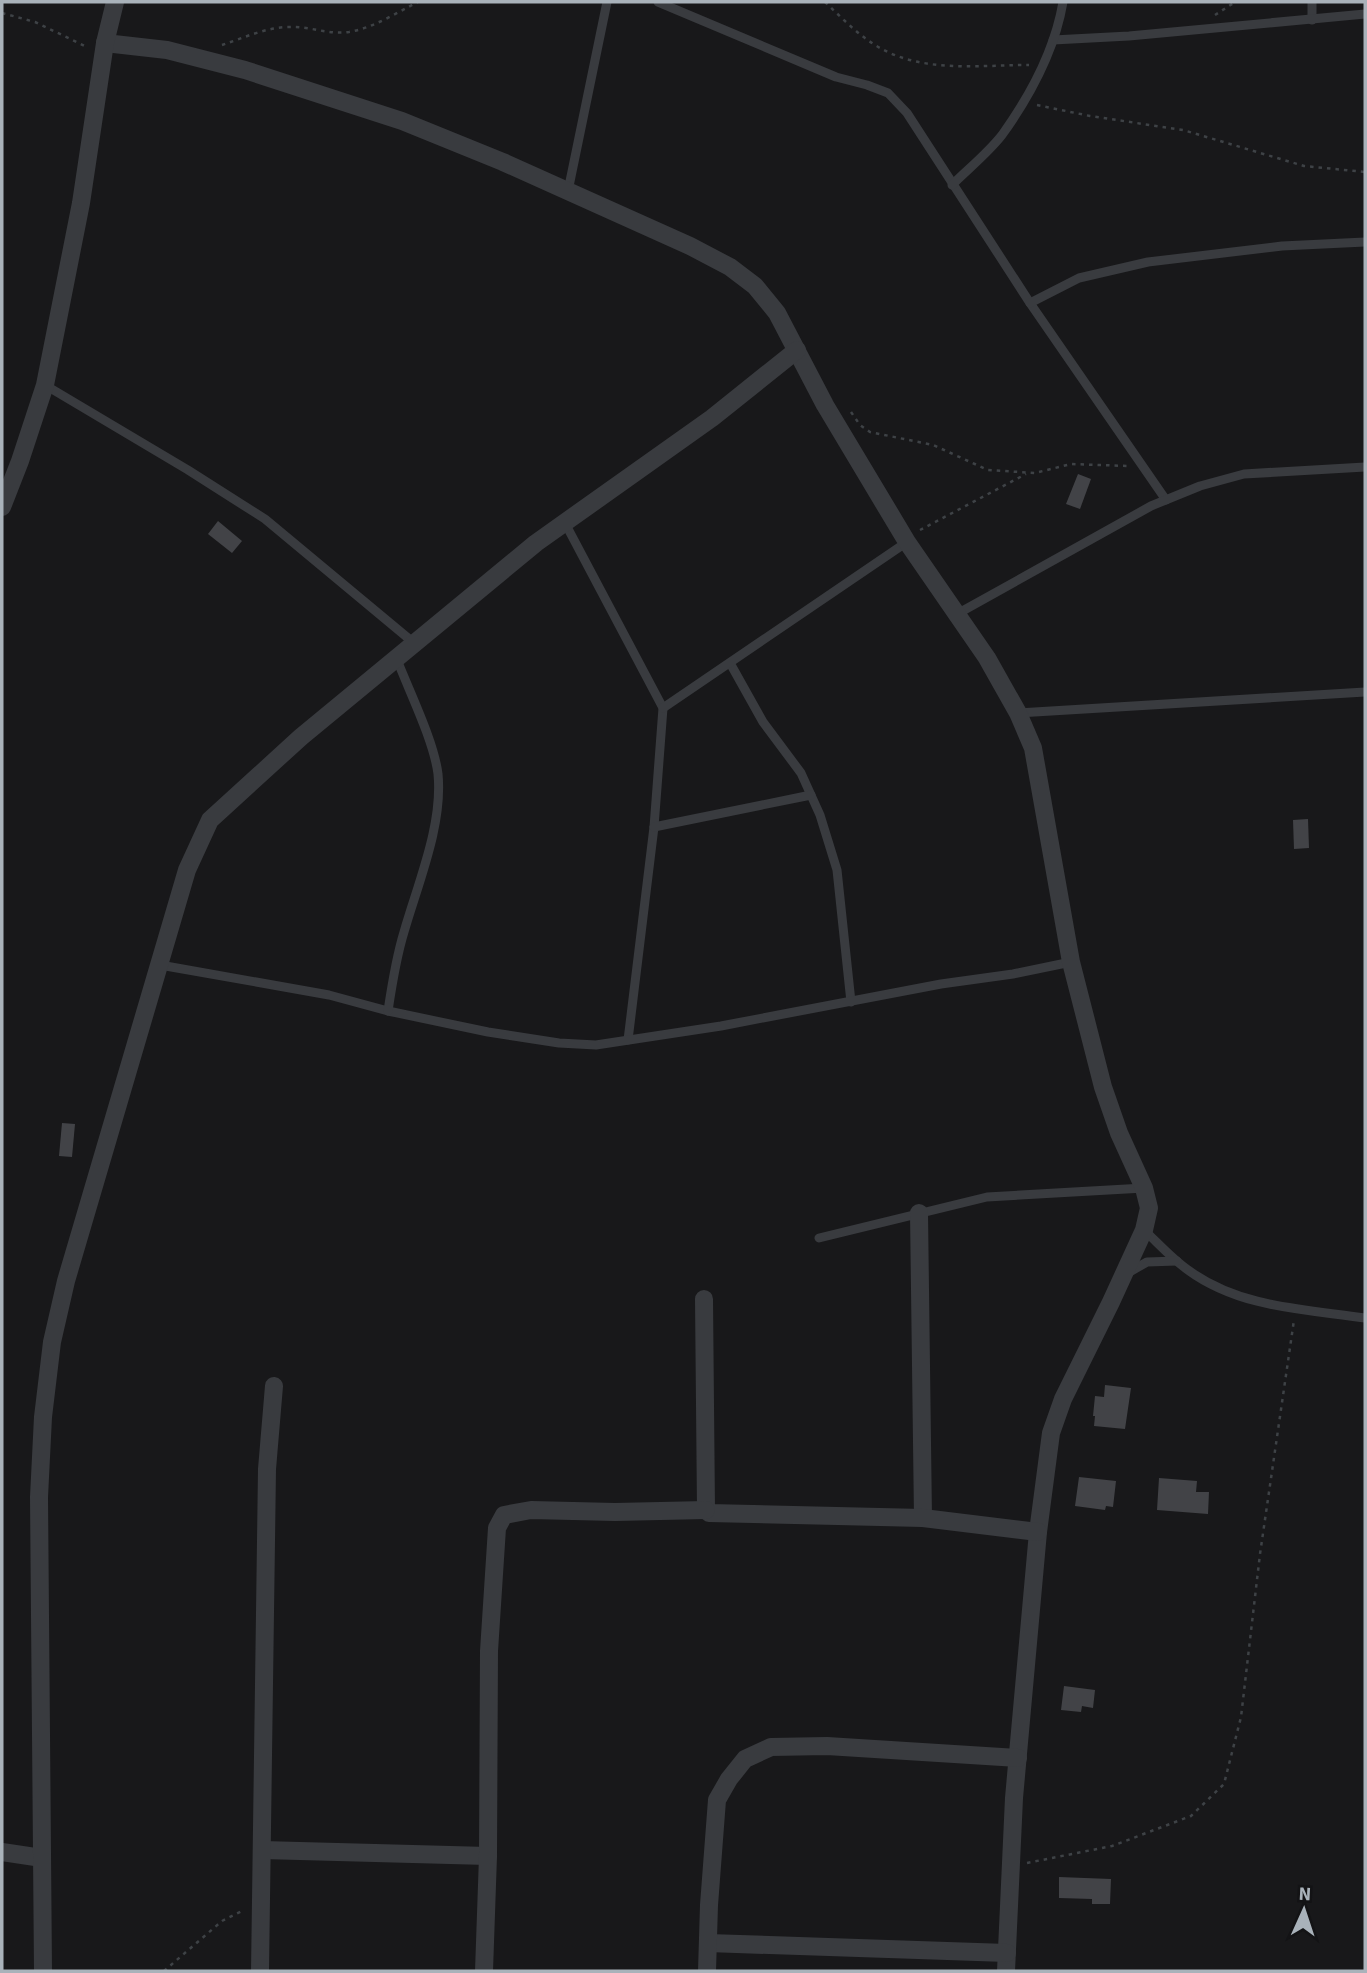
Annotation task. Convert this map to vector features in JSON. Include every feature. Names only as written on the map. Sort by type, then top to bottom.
[{"type":"street","points":[[2,508],[45,385],[81,203],[105,46],[115,2]]},
{"type":"street","points":[[105,46],[167,51],[245,70],[402,121],[503,162],[690,246],[730,267],[755,286],[777,313],[825,405],[906,540],[987,658],[1018,713],[1033,748],[1071,962],[1102,1087],[1144,1188],[1149,1208],[1144,1230],[1059,1410],[1051,1433],[1038,1532],[1018,1758],[1006,1971]]},
{"type":"street","points":[[43,1971],[39,1497],[43,1417],[51,1354],[66,1281],[187,870],[210,820],[270,764],[536,543],[712,418],[797,349]]},
{"type":"street","points":[[919,1213],[923,1518]]},
{"type":"street","points":[[704,1299],[706,1510]]},
{"type":"street","points":[[260,1971],[267,1469],[274,1386]]},
{"type":"street","points":[[484,1971],[488,1856],[489,1651],[496,1528],[504,1515],[531,1510],[706,1510],[715,1515],[923,1518],[1038,1532]]},
{"type":"street","points":[[707,1971],[717,1800],[745,1759],[771,1747],[827,1746],[1018,1758]]},
{"type":"street","points":[[262,1850],[488,1856]]},
{"type":"street","points":[[2,1852],[42,1858]]},
{"type":"street","points":[[708,1943],[1007,1953]]},
{"type":"lane","points":[[568,191],[607,2]]},
{"type":"lane","points":[[658,2],[836,77],[888,93],[907,113],[1030,303],[1166,500]]},
{"type":"lane","points":[[952,185],[1001,136],[1023,102],[1058,29],[1063,2]]},
{"type":"lane","points":[[1312,2],[1312,19]]},
{"type":"lane","points":[[1053,40],[1140,35],[1365,14]]},
{"type":"lane","points":[[1030,303],[1079,278],[1148,262],[1282,246],[1365,242]]},
{"type":"lane","points":[[45,385],[265,519],[414,643]]},
{"type":"lane","points":[[957,614],[1152,506],[1200,486],[1244,474],[1365,467]]},
{"type":"lane","points":[[565,523],[663,708],[654,827],[628,1040]]},
{"type":"lane","points":[[663,708],[906,540]]},
{"type":"lane","points":[[387,1011],[394,970],[435,825],[439,794],[431,748],[396,657]]},
{"type":"lane","points":[[730,663],[763,722],[801,773],[820,815],[837,870],[851,1002]]},
{"type":"lane","points":[[1018,713],[1365,692]]},
{"type":"lane","points":[[654,827],[811,795]]},
{"type":"lane","points":[[160,965],[329,995],[387,1011],[488,1032],[559,1043],[596,1045],[1071,962]]},
{"type":"lane","points":[[819,1238],[987,1197],[1144,1188]]},
{"type":"lane","points":[[1144,1230],[1177,1261],[1205,1281],[1230,1294],[1295,1310],[1365,1318]]},
{"type":"lane","points":[[1122,1276],[1147,1262],[1177,1261]]},
{"type":"path","points":[[220,46],[262,32],[288,27],[331,33],[349,32],[366,27],[418,2]]},
{"type":"path","points":[[825,2],[874,45],[916,61],[942,66],[1042,65]]},
{"type":"path","points":[[2,13],[35,22],[81,46],[105,46]]},
{"type":"path","points":[[1023,102],[1090,117],[1183,130],[1304,166],[1365,172]]},
{"type":"path","points":[[846,405],[860,425],[870,432],[933,445],[988,470],[1028,473],[1071,464],[1143,466]]},
{"type":"path","points":[[906,540],[1028,473]]},
{"type":"path","points":[[1010,1866],[1112,1846],[1169,1825],[1191,1816],[1224,1784],[1241,1717],[1260,1554],[1295,1310]]},
{"type":"path","points":[[164,1971],[222,1920],[261,1905]]},
{"type":"building","points":[[1078,474],[1091,479],[1080,509],[1066,504]]},
{"type":"building","points":[[218,521],[242,541],[232,553],[208,534]]},
{"type":"building","points":[[1308,819],[1309,848],[1294,849],[1293,820]]},
{"type":"building","points":[[62,1123],[75,1124],[72,1157],[59,1156]]},
{"type":"building","points":[[1105,1385],[1131,1388],[1125,1429],[1094,1426],[1095,1396],[1104,1397]]},
{"type":"building","points":[[1079,1477],[1116,1481],[1113,1507],[1106,1506],[1105,1510],[1075,1506]]},
{"type":"building","points":[[1159,1478],[1197,1481],[1196,1492],[1209,1492],[1208,1514],[1157,1510]]},
{"type":"building","points":[[1064,1686],[1095,1690],[1093,1708],[1082,1706],[1081,1712],[1061,1710]]},
{"type":"building","points":[[1059,1877],[1111,1879],[1110,1904],[1092,1904],[1092,1899],[1059,1898]]}]
